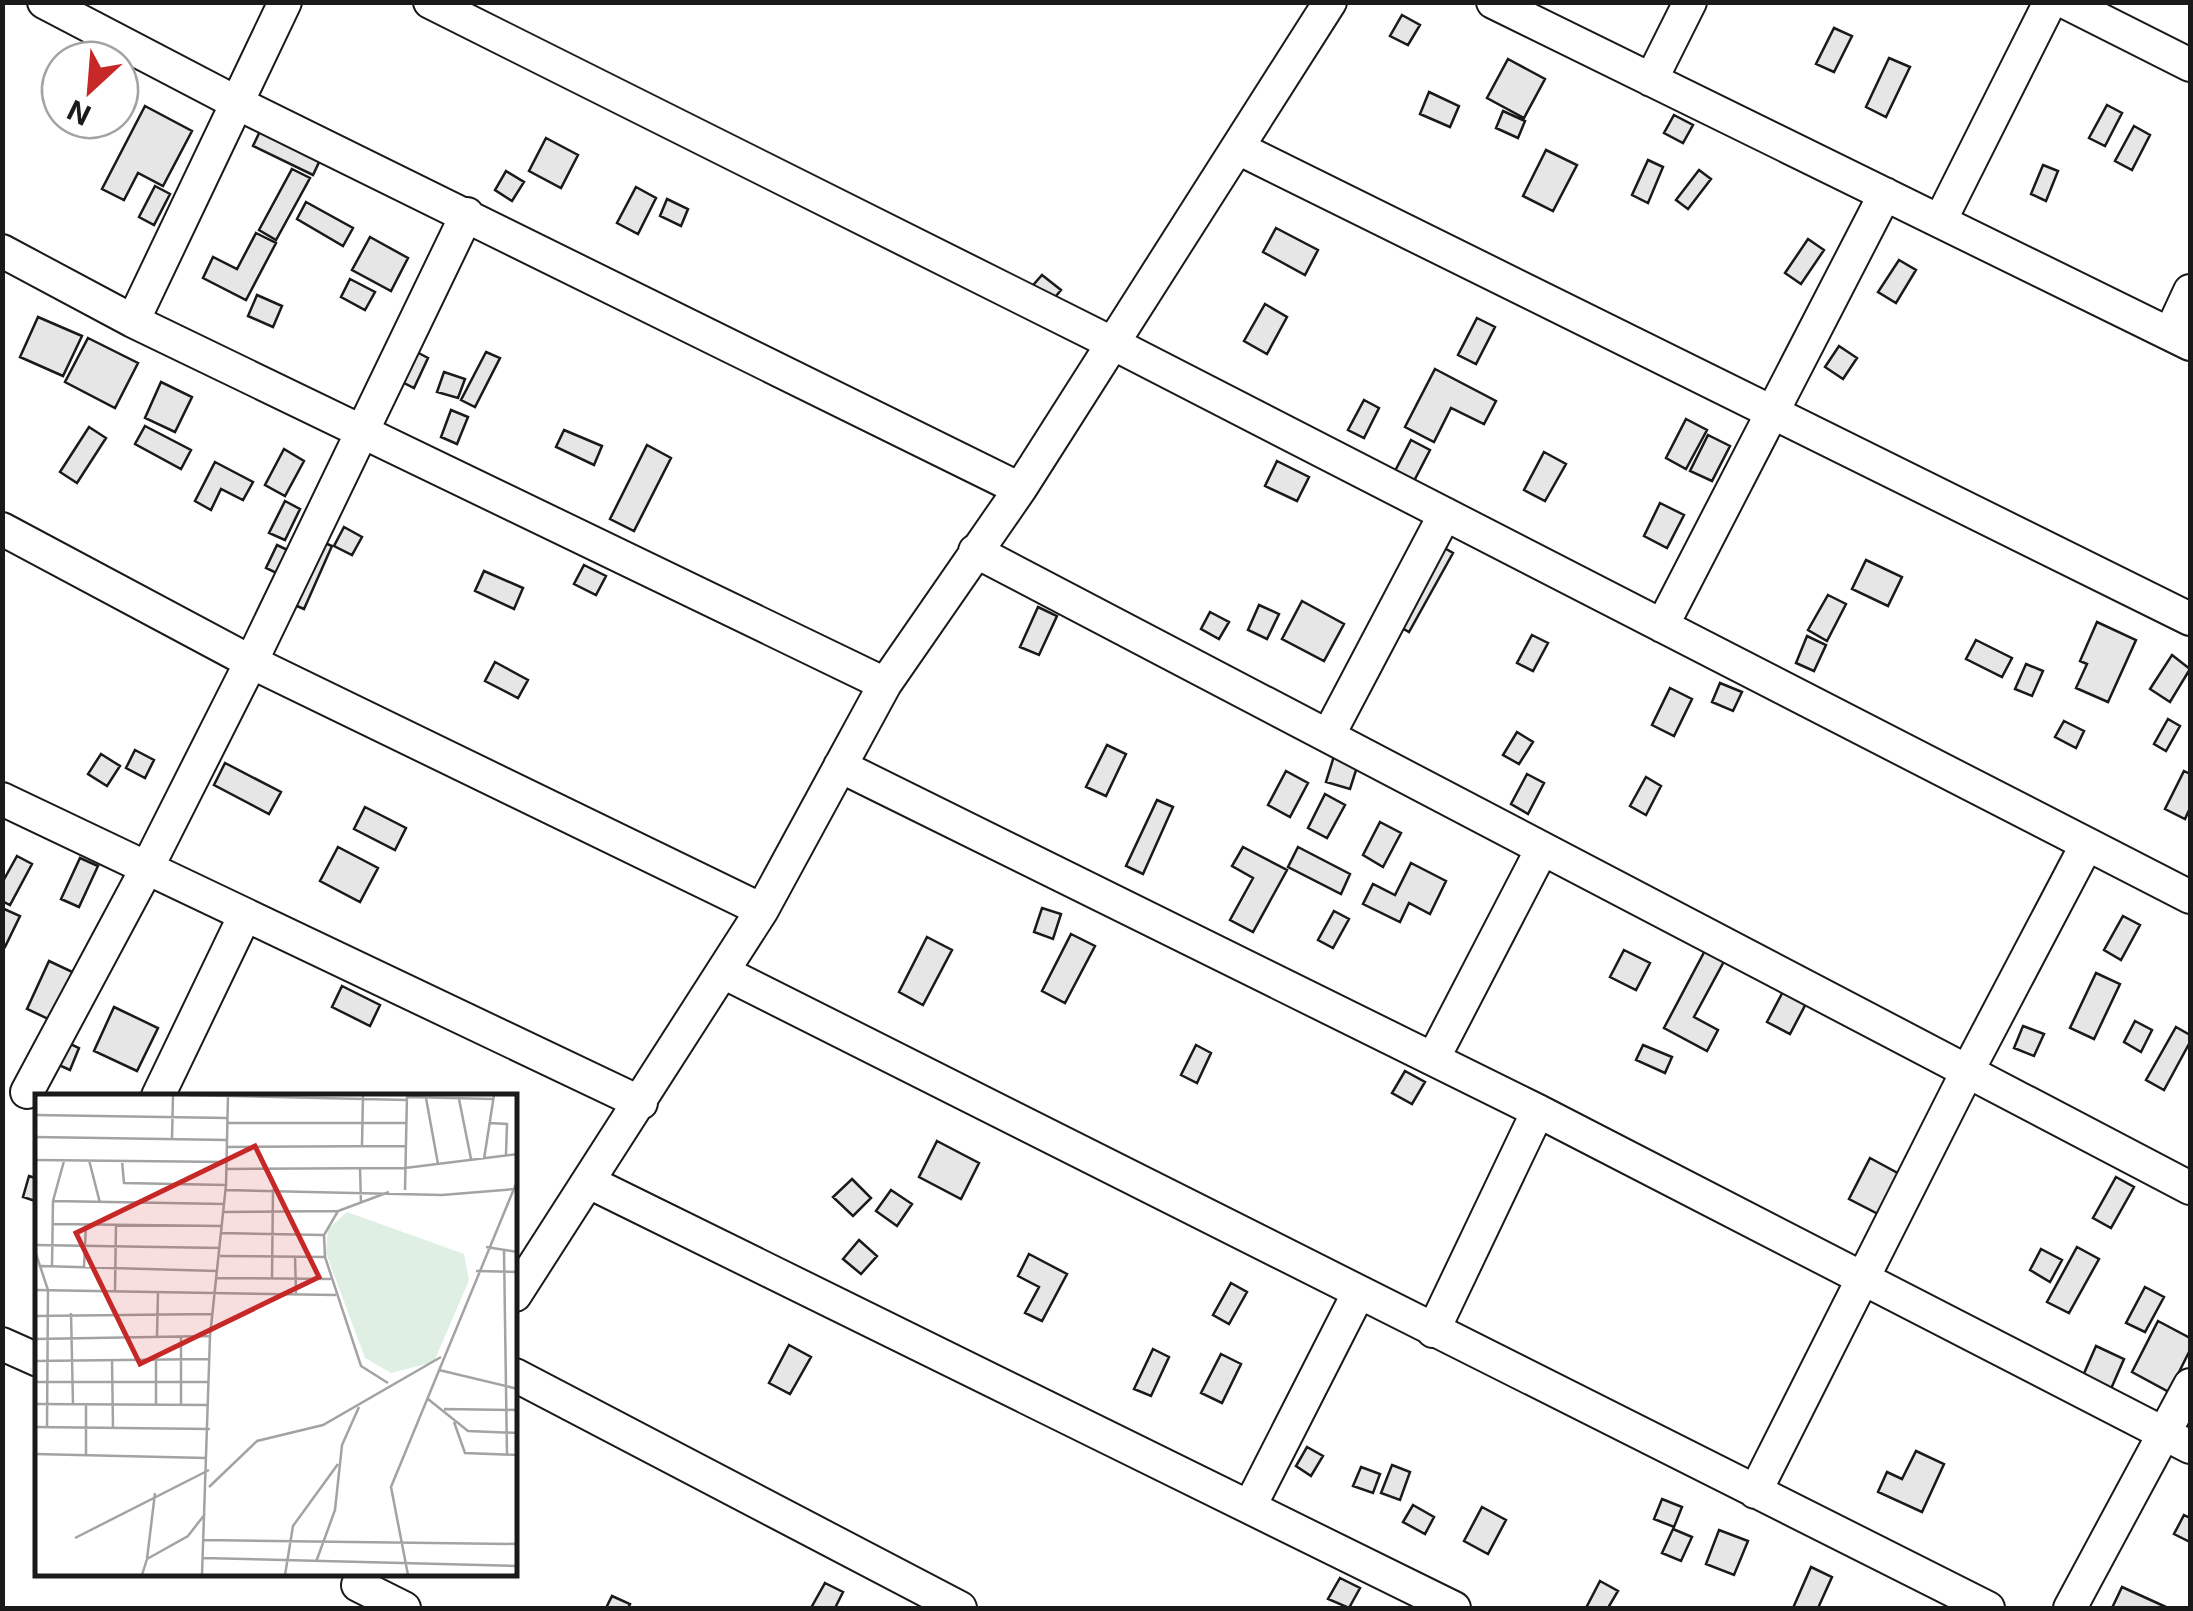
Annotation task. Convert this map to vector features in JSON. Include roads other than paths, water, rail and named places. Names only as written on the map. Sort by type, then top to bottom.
[{"type":"street","points":[[44,2],[239,104],[1020,489]]},
{"type":"street","points":[[133,321],[285,2]]},
{"type":"street","points":[[430,2],[1114,344],[2190,897]]},
{"type":"street","points":[[518,1291],[762,910],[884,684],[1020,489],[1330,2]]},
{"type":"street","points":[[1493,2],[2180,339],[2190,291]]},
{"type":"street","points":[[1651,80],[1690,2]]},
{"type":"street","points":[[1940,221],[2050,2]]},
{"type":"street","points":[[2065,2],[2190,65]]},
{"type":"street","points":[[1238,148],[2190,618]]},
{"type":"street","points":[[1662,626],[1885,194]]},
{"type":"street","points":[[22,1090],[147,868],[467,214]]},
{"type":"street","points":[[2,250],[133,321],[884,684]]},
{"type":"street","points":[[1328,736],[1445,514]]},
{"type":"street","points":[[2,528],[250,662],[762,910]]},
{"type":"street","points":[[976,551],[2190,1188]]},
{"type":"street","points":[[840,766],[1538,1111],[2176,1440]]},
{"type":"street","points":[[2,800],[641,1103]]},
{"type":"street","points":[[1755,1492],[2086,844]]},
{"type":"street","points":[[1433,1059],[1542,848]]},
{"type":"street","points":[[159,1094],[244,915]]},
{"type":"street","points":[[723,972],[1755,1492],[1971,1605]]},
{"type":"street","points":[[1433,1331],[1538,1111]]},
{"type":"street","points":[[589,1182],[1454,1608]]},
{"type":"street","points":[[1250,1506],[1359,1292]]},
{"type":"street","points":[[2,1344],[35,1359]]},
{"type":"street","points":[[518,1377],[960,1608]]},
{"type":"street","points":[[2070,1608],[2176,1440],[2190,1385]]},
{"type":"street","points":[[356,1589],[404,1608]]}]
